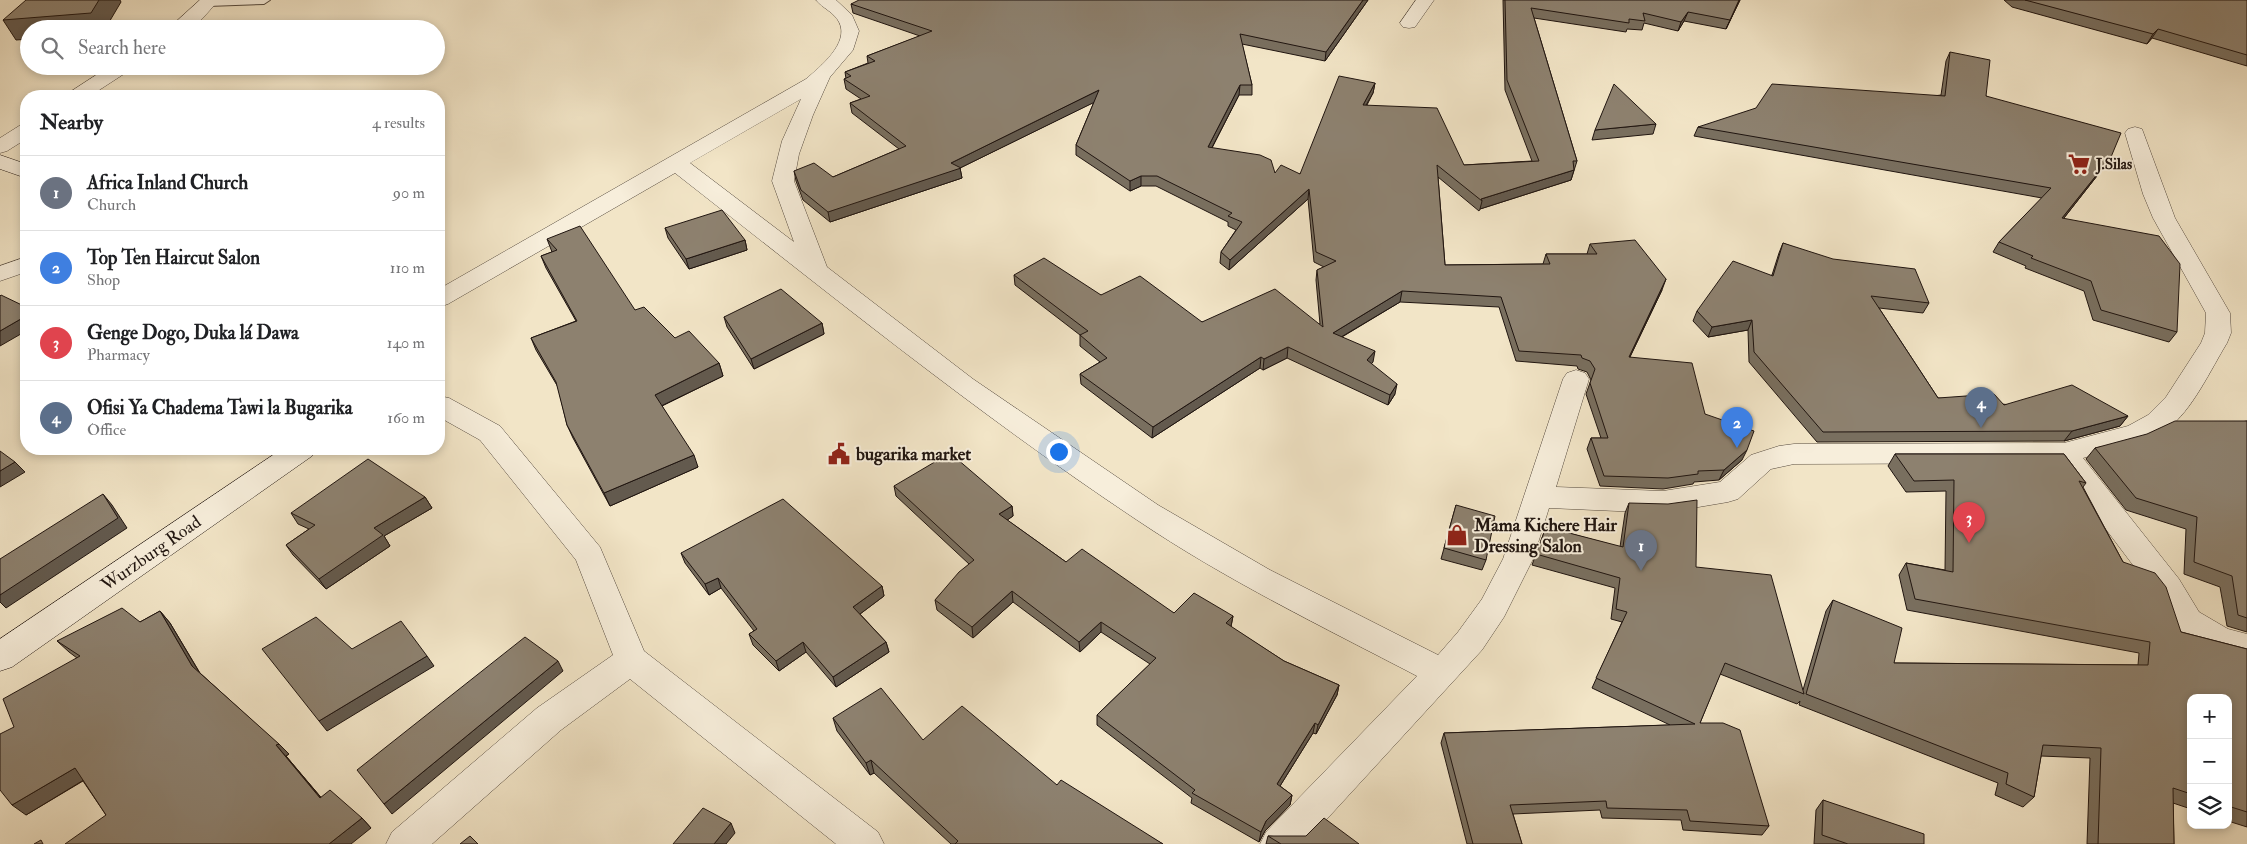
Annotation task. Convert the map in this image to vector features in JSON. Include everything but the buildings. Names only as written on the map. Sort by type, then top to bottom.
[{"type":"street","points":[[817,273],[783,181],[784,167],[792,144],[821,78],[844,50],[848,39],[849,23],[839,11],[825,0]]},
{"type":"street","points":[[1409,23],[1425,0]]},
{"type":"street","points":[[189,20],[209,1]]},
{"type":"street","points":[[86,90],[109,75]]},
{"type":"street","points":[[445,296],[821,78]]},
{"type":"street","points":[[1537,497],[1663,502],[1728,491],[1761,462],[1779,456],[1794,454],[2064,453],[2137,433],[2158,422],[2176,404],[2214,343],[2218,333],[2218,313],[2164,218],[2154,194],[2135,132]]},
{"type":"street","points":[[0,147],[20,134]]},
{"type":"street","points":[[0,161],[20,169]]},
{"type":"street","points":[[676,163],[964,385],[1148,513],[1259,579],[1442,673]]},
{"type":"street","points":[[0,274],[20,266]]},
{"type":"street","points":[[1279,844],[1442,673],[1470,641],[1494,608],[1518,559],[1576,379]]},
{"type":"street","points":[[445,407],[490,433],[590,555],[631,660],[865,844]]},
{"type":"street","points":[[2064,453],[2168,588],[2188,621],[2218,639],[2247,648]]},
{"type":"street","name":"Wurzburg Road","points":[[0,658],[293,455]]},
{"type":"street","points":[[404,844],[549,719],[631,660]]},
{"type":"lane","points":[[209,1],[264,0]]},
{"type":"place","name":"J.Silas","points":[[2079,164]]},
{"type":"place","name":"Ofisi Ya Chadema Tawi la Bugarika","points":[[1981,428]]},
{"type":"place","name":"Top Ten Haircut Salon","points":[[1737,448]]},
{"type":"place","name":"bugarika market","points":[[839,454]]},
{"type":"place","name":"Mama Kichere Hair Dressing Salon","points":[[1457,535]]},
{"type":"place","name":"Genge Dogo, Duka lá Dawa","points":[[1969,543]]},
{"type":"place","name":"Africa Inland Church","points":[[1641,571]]}]
